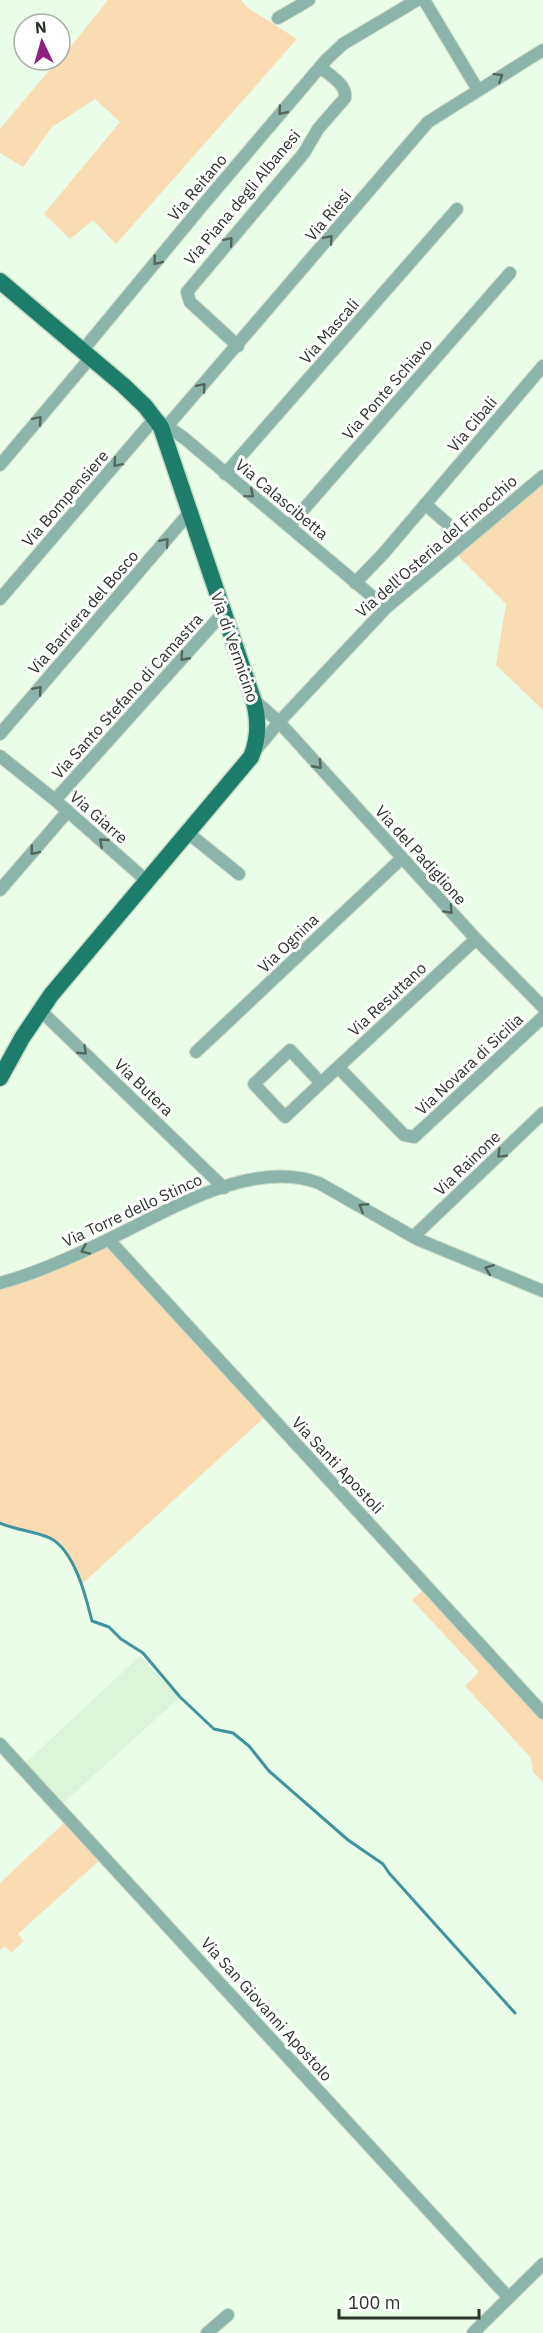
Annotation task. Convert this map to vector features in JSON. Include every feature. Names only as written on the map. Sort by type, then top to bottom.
[{"type":"main road","name":"Via di Vermicino","points":[[0,281],[131,392],[162,425],[253,699],[258,726],[251,757],[189,833],[84,954],[40,1010],[0,1078]]},
{"type":"street","points":[[278,18],[309,0]]},
{"type":"street","name":"Via Reitano","points":[[0,465],[320,67],[339,47],[417,0]]},
{"type":"street","points":[[424,0],[478,90]]},
{"type":"street","name":"Via Riesi","points":[[162,425],[238,346],[425,126],[543,50]]},
{"type":"street","name":"Via Piana degli Albanesi","points":[[238,346],[190,302],[187,292],[304,153],[318,129],[345,98],[346,92],[343,87],[320,67]]},
{"type":"street","name":"Via Mascali","points":[[225,474],[457,209]]},
{"type":"street","name":"Via Ponte Schiavo","points":[[289,526],[510,273]]},
{"type":"street","name":"Via Cibali","points":[[355,582],[383,554],[543,366]]},
{"type":"street","name":"Via Calascibetta","points":[[162,425],[289,526],[386,608]]},
{"type":"street","name":"Via Bompensiere","points":[[0,599],[162,425]]},
{"type":"street","name":"Via dell'Osteria del Finocchio","points":[[251,757],[279,722],[386,608],[543,476]]},
{"type":"street","points":[[425,504],[466,540]]},
{"type":"street","name":"Via Barriera del Bosco","points":[[0,734],[190,512]]},
{"type":"street","name":"Via Santo Stefano di Camastra","points":[[55,800],[223,613]]},
{"type":"street","name":"Via del Padiglione","points":[[253,699],[279,722],[476,939],[543,1007]]},
{"type":"street","points":[[258,726],[267,719],[279,722]]},
{"type":"street","name":"Via Giarre","points":[[0,756],[68,811],[147,881]]},
{"type":"street","points":[[0,890],[68,811]]},
{"type":"street","points":[[189,833],[239,874]]},
{"type":"street","name":"Via Ognina","points":[[196,1052],[402,858]]},
{"type":"street","name":"Via Resuttano","points":[[321,1083],[290,1050],[254,1083],[285,1117],[476,939]]},
{"type":"street","name":"Via Butera","points":[[40,1010],[224,1188]]},
{"type":"street","name":"Via Novara di Sicilia","points":[[338,1067],[404,1135],[414,1137],[543,1017]]},
{"type":"street","name":"Via Rainone","points":[[413,1237],[543,1113]]},
{"type":"street","name":"Via Torre dello Stinco","points":[[0,1283],[59,1262],[109,1240],[161,1212],[224,1188],[274,1177],[311,1180],[353,1200],[413,1237],[456,1257],[543,1291]]},
{"type":"street","name":"Via Santi Apostoli","points":[[109,1240],[543,1713]]},
{"type":"street","name":"Via San Giovanni Apostolo","points":[[0,1744],[508,2297]]},
{"type":"street","points":[[473,2333],[543,2264]]},
{"type":"street","points":[[207,2333],[228,2314]]},
{"type":"shaded area","points":[[108,0],[241,0],[248,8],[297,39],[116,244],[93,220],[70,239],[44,214],[120,122],[95,99],[52,127],[23,167],[0,153],[0,129],[48,72],[72,72],[72,45]]},
{"type":"shaded area","points":[[543,476],[543,710],[496,665],[506,604],[453,551]]},
{"type":"shaded area","points":[[108,1243],[267,1415],[82,1584],[62,1549],[52,1539],[0,1523],[0,1288]]},
{"type":"shaded area","points":[[425,1588],[543,1719],[543,1782],[533,1772],[531,1758],[465,1686],[479,1672],[412,1600]]},
{"type":"shaded area","points":[[140,1656],[179,1698],[61,1805],[23,1765]]},
{"type":"shaded area","points":[[66,1821],[101,1859],[18,1934],[24,1941],[11,1953],[5,1946],[0,1950],[0,1883]]},
{"type":"waterway","points":[[0,1523],[50,1538],[59,1544],[78,1575],[92,1621],[109,1627],[121,1639],[143,1653],[180,1697],[214,1729],[233,1733],[249,1746],[269,1771],[348,1840],[383,1864],[515,2013]]}]
